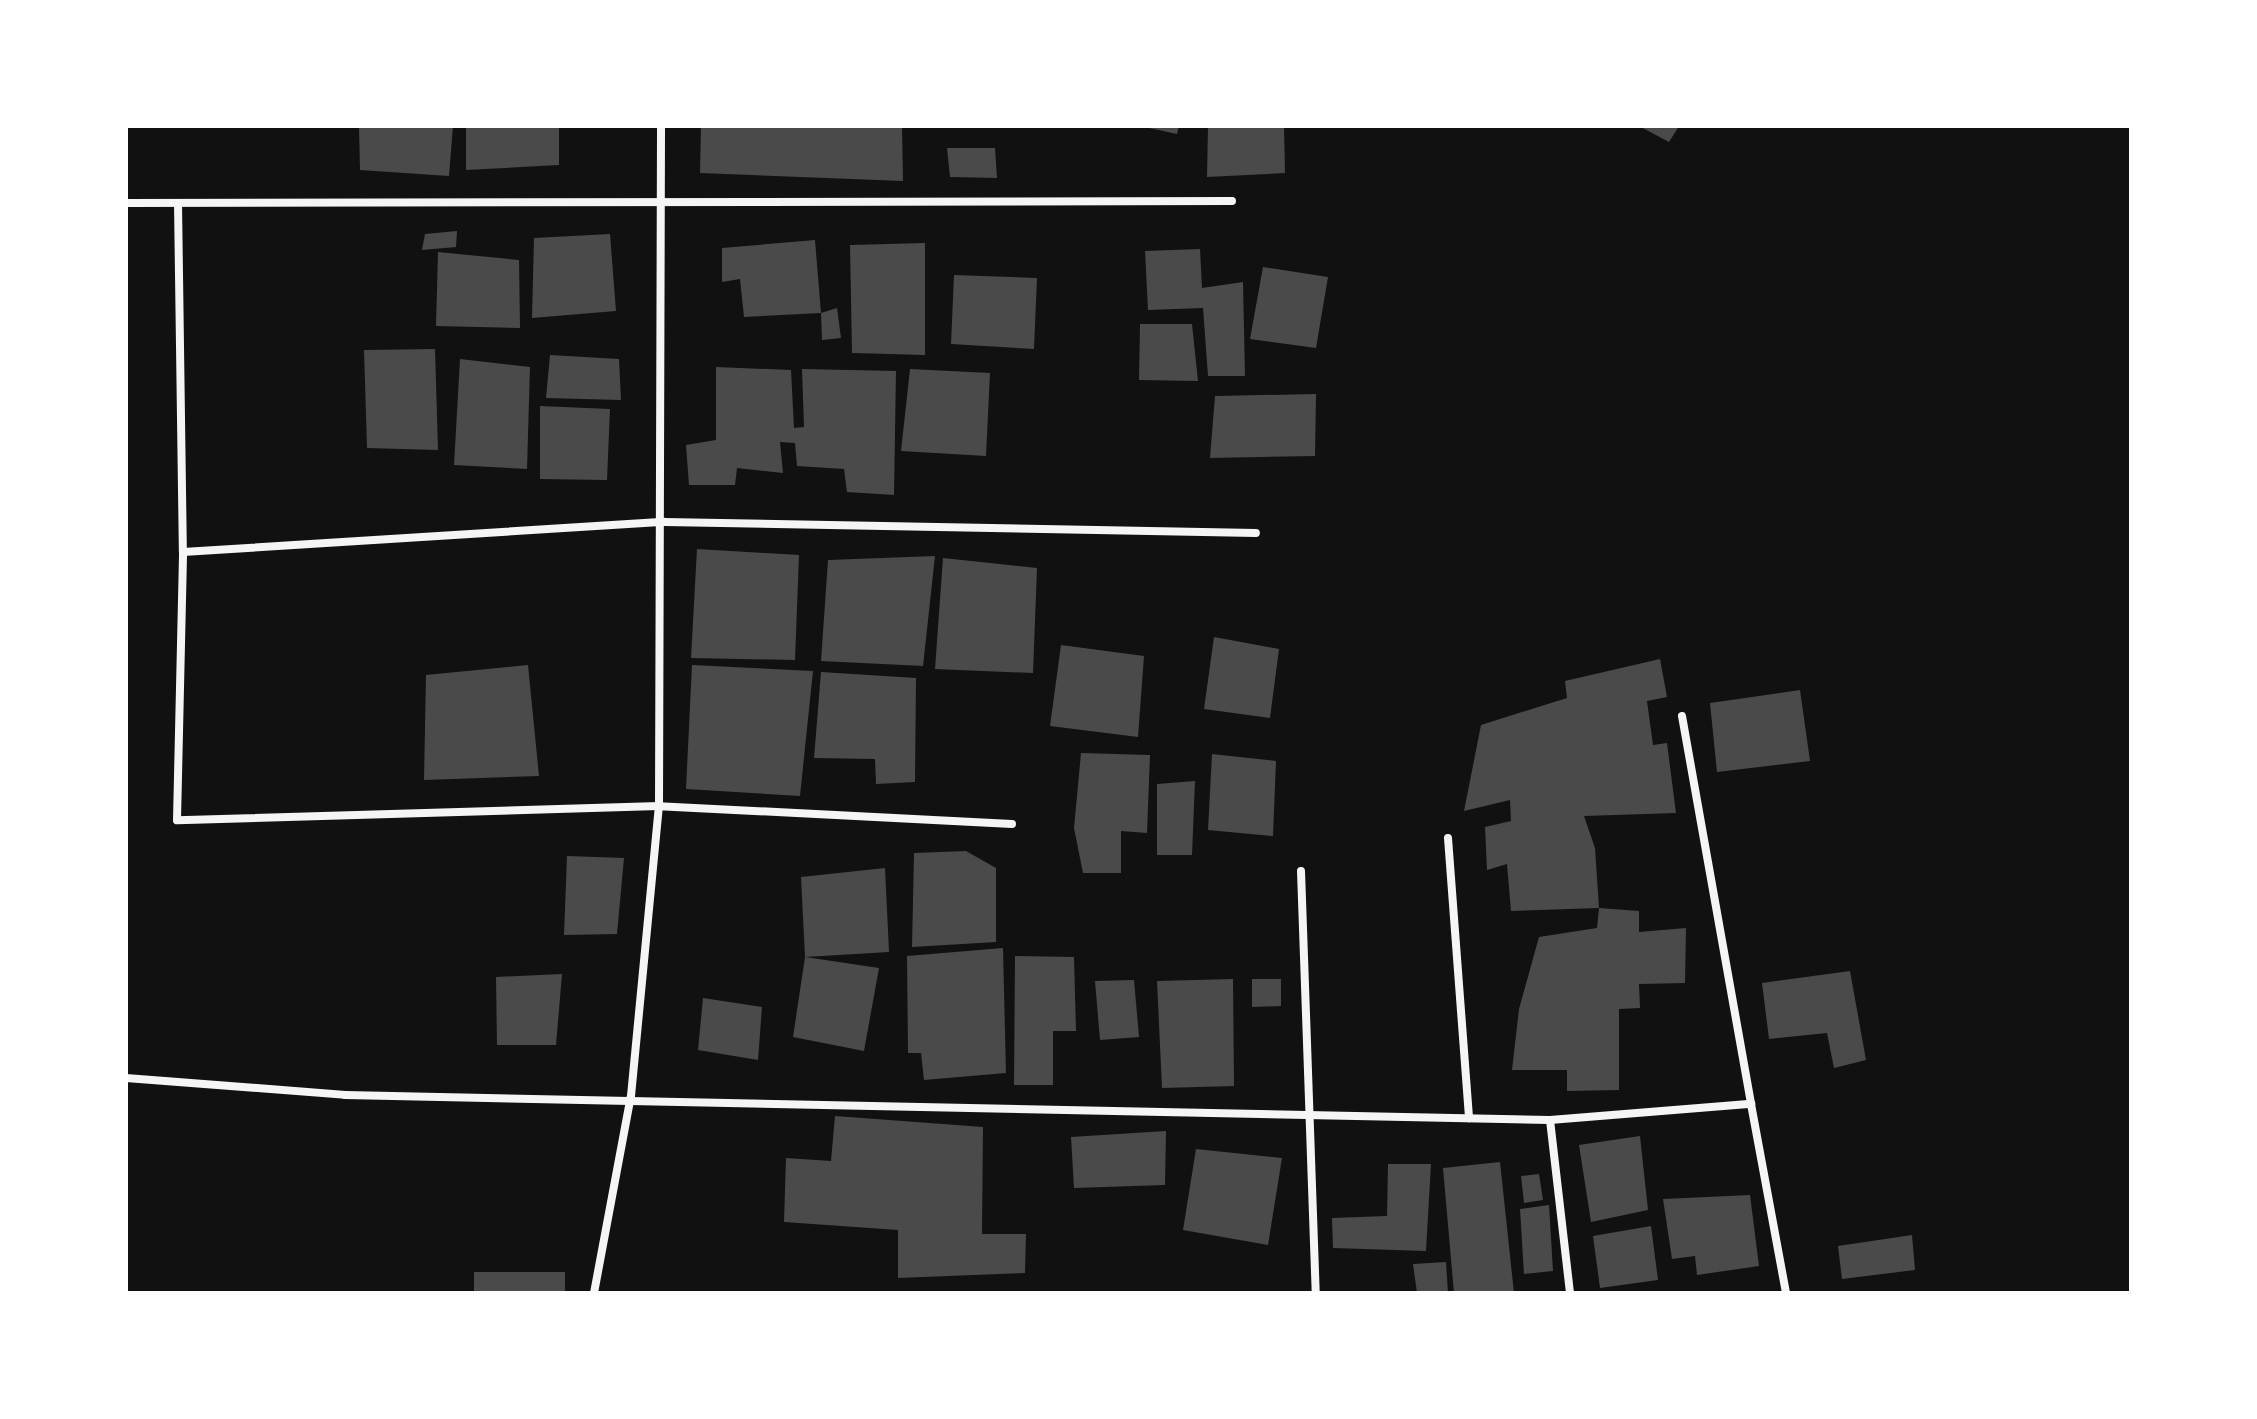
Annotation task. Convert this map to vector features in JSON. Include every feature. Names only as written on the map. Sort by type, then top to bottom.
[{"type":"street","points":[[594,1293],[631,1096],[659,806],[664,522],[661,126]]},
{"type":"street","points":[[126,203],[1232,201]]},
{"type":"street","points":[[178,203],[183,552],[177,820],[659,806],[1012,824]]},
{"type":"street","points":[[183,552],[664,522],[1256,533]]},
{"type":"street","points":[[1682,716],[1786,1293]]},
{"type":"street","points":[[1448,838],[1469,1118]]},
{"type":"street","points":[[1301,871],[1306,1114],[1316,1293]]},
{"type":"street","points":[[126,1078],[345,1095],[631,1096],[1550,1120],[1751,1104]]},
{"type":"street","points":[[1550,1120],[1570,1293]]},
{"type":"building","points":[[359,126],[453,126],[449,176],[360,170]]},
{"type":"building","points":[[466,126],[559,126],[559,165],[466,170]]},
{"type":"building","points":[[701,126],[902,126],[903,181],[700,173]]},
{"type":"building","points":[[1140,126],[1179,126],[1177,134]]},
{"type":"building","points":[[1208,126],[1284,126],[1285,173],[1207,177]]},
{"type":"building","points":[[1639,126],[1679,126],[1669,142]]},
{"type":"building","points":[[947,148],[995,148],[997,178],[950,177]]},
{"type":"building","points":[[457,231],[456,247],[422,250],[425,234]]},
{"type":"building","points":[[610,234],[616,311],[532,318],[534,238]]},
{"type":"building","points":[[815,240],[821,313],[744,317],[740,279],[722,282],[722,248]]},
{"type":"building","points":[[925,243],[925,355],[852,353],[850,245]]},
{"type":"building","points":[[1200,249],[1202,288],[1243,282],[1245,376],[1208,376],[1203,308],[1148,310],[1145,251]]},
{"type":"building","points":[[438,252],[519,260],[520,328],[436,326]]},
{"type":"building","points":[[1263,267],[1328,277],[1316,348],[1250,339]]},
{"type":"building","points":[[954,275],[1037,278],[1034,349],[951,344]]},
{"type":"building","points":[[837,308],[841,338],[822,340],[821,313]]},
{"type":"building","points":[[1140,324],[1192,324],[1198,381],[1139,380]]},
{"type":"building","points":[[435,349],[438,450],[367,448],[364,350]]},
{"type":"building","points":[[550,355],[619,359],[621,400],[546,398]]},
{"type":"building","points":[[460,359],[530,367],[527,469],[454,465]]},
{"type":"building","points":[[716,367],[791,370],[794,428],[804,427],[802,369],[896,371],[894,495],[847,492],[844,469],[797,466],[795,443],[780,442],[783,473],[737,468],[735,485],[689,485],[686,445],[716,440]]},
{"type":"building","points":[[910,369],[990,373],[986,456],[901,451]]},
{"type":"building","points":[[1316,394],[1315,456],[1210,458],[1215,396]]},
{"type":"building","points":[[540,406],[610,409],[607,480],[540,479]]},
{"type":"building","points":[[697,549],[799,555],[795,660],[691,658]]},
{"type":"building","points":[[935,556],[923,666],[821,661],[828,560]]},
{"type":"building","points":[[943,558],[1037,568],[1033,673],[935,669]]},
{"type":"building","points":[[1214,637],[1279,649],[1270,718],[1204,709]]},
{"type":"building","points":[[1061,645],[1144,656],[1138,737],[1050,726]]},
{"type":"building","points":[[1660,659],[1667,697],[1647,701],[1653,745],[1667,743],[1676,813],[1584,816],[1595,848],[1599,908],[1511,911],[1507,864],[1487,870],[1485,827],[1511,821],[1510,800],[1464,811],[1481,725],[1567,698],[1565,681]]},
{"type":"building","points":[[528,665],[539,776],[424,780],[426,675]]},
{"type":"building","points":[[692,665],[813,671],[800,796],[686,789]]},
{"type":"building","points":[[821,672],[916,678],[915,782],[876,784],[875,759],[814,758]]},
{"type":"building","points":[[1800,690],[1810,761],[1717,772],[1710,703]]},
{"type":"building","points":[[1081,753],[1150,755],[1147,833],[1121,831],[1121,873],[1083,873],[1074,828]]},
{"type":"building","points":[[1212,754],[1276,761],[1273,836],[1208,830]]},
{"type":"building","points":[[1195,781],[1192,855],[1157,855],[1157,784]]},
{"type":"building","points":[[966,851],[996,868],[996,942],[912,947],[914,853]]},
{"type":"building","points":[[567,856],[624,858],[617,934],[564,935]]},
{"type":"building","points":[[885,868],[889,952],[805,957],[801,877]]},
{"type":"building","points":[[1599,908],[1639,911],[1639,932],[1686,928],[1685,983],[1639,984],[1640,1008],[1619,1009],[1619,1090],[1567,1091],[1567,1070],[1512,1070],[1519,1009],[1539,937],[1597,928]]},
{"type":"building","points":[[1003,948],[1006,1073],[924,1080],[921,1053],[908,1053],[907,956]]},
{"type":"building","points":[[1015,956],[1074,957],[1076,1031],[1053,1031],[1053,1085],[1014,1085]]},
{"type":"building","points":[[805,957],[879,968],[864,1051],[793,1037]]},
{"type":"building","points":[[1850,971],[1866,1060],[1834,1068],[1827,1033],[1769,1039],[1762,983]]},
{"type":"building","points":[[562,974],[556,1045],[497,1045],[496,977]]},
{"type":"building","points":[[1233,979],[1234,1086],[1162,1088],[1157,981]]},
{"type":"building","points":[[1252,979],[1281,979],[1281,1006],[1252,1007]]},
{"type":"building","points":[[1134,980],[1139,1037],[1100,1040],[1095,981]]},
{"type":"building","points":[[703,998],[762,1007],[758,1060],[698,1050]]},
{"type":"building","points":[[835,1116],[983,1127],[982,1234],[1026,1234],[1025,1273],[898,1278],[898,1230],[784,1222],[786,1158],[831,1161]]},
{"type":"building","points":[[1166,1131],[1165,1185],[1074,1188],[1071,1137]]},
{"type":"building","points":[[1640,1136],[1648,1210],[1591,1222],[1579,1145]]},
{"type":"building","points":[[1196,1149],[1282,1158],[1268,1245],[1183,1230]]},
{"type":"building","points":[[1500,1162],[1514,1293],[1454,1293],[1443,1168]]},
{"type":"building","points":[[1388,1164],[1431,1164],[1426,1251],[1333,1248],[1332,1218],[1387,1216]]},
{"type":"building","points":[[1539,1174],[1543,1200],[1524,1203],[1521,1176]]},
{"type":"building","points":[[1750,1195],[1759,1266],[1697,1275],[1695,1256],[1672,1259],[1663,1199]]},
{"type":"building","points":[[1549,1205],[1553,1271],[1524,1274],[1520,1209]]},
{"type":"building","points":[[1651,1226],[1658,1280],[1600,1288],[1593,1236]]},
{"type":"building","points":[[1912,1235],[1915,1270],[1842,1279],[1838,1246]]},
{"type":"building","points":[[1446,1262],[1448,1293],[1417,1293],[1413,1264]]},
{"type":"building","points":[[474,1272],[565,1272],[565,1293],[474,1293]]}]
